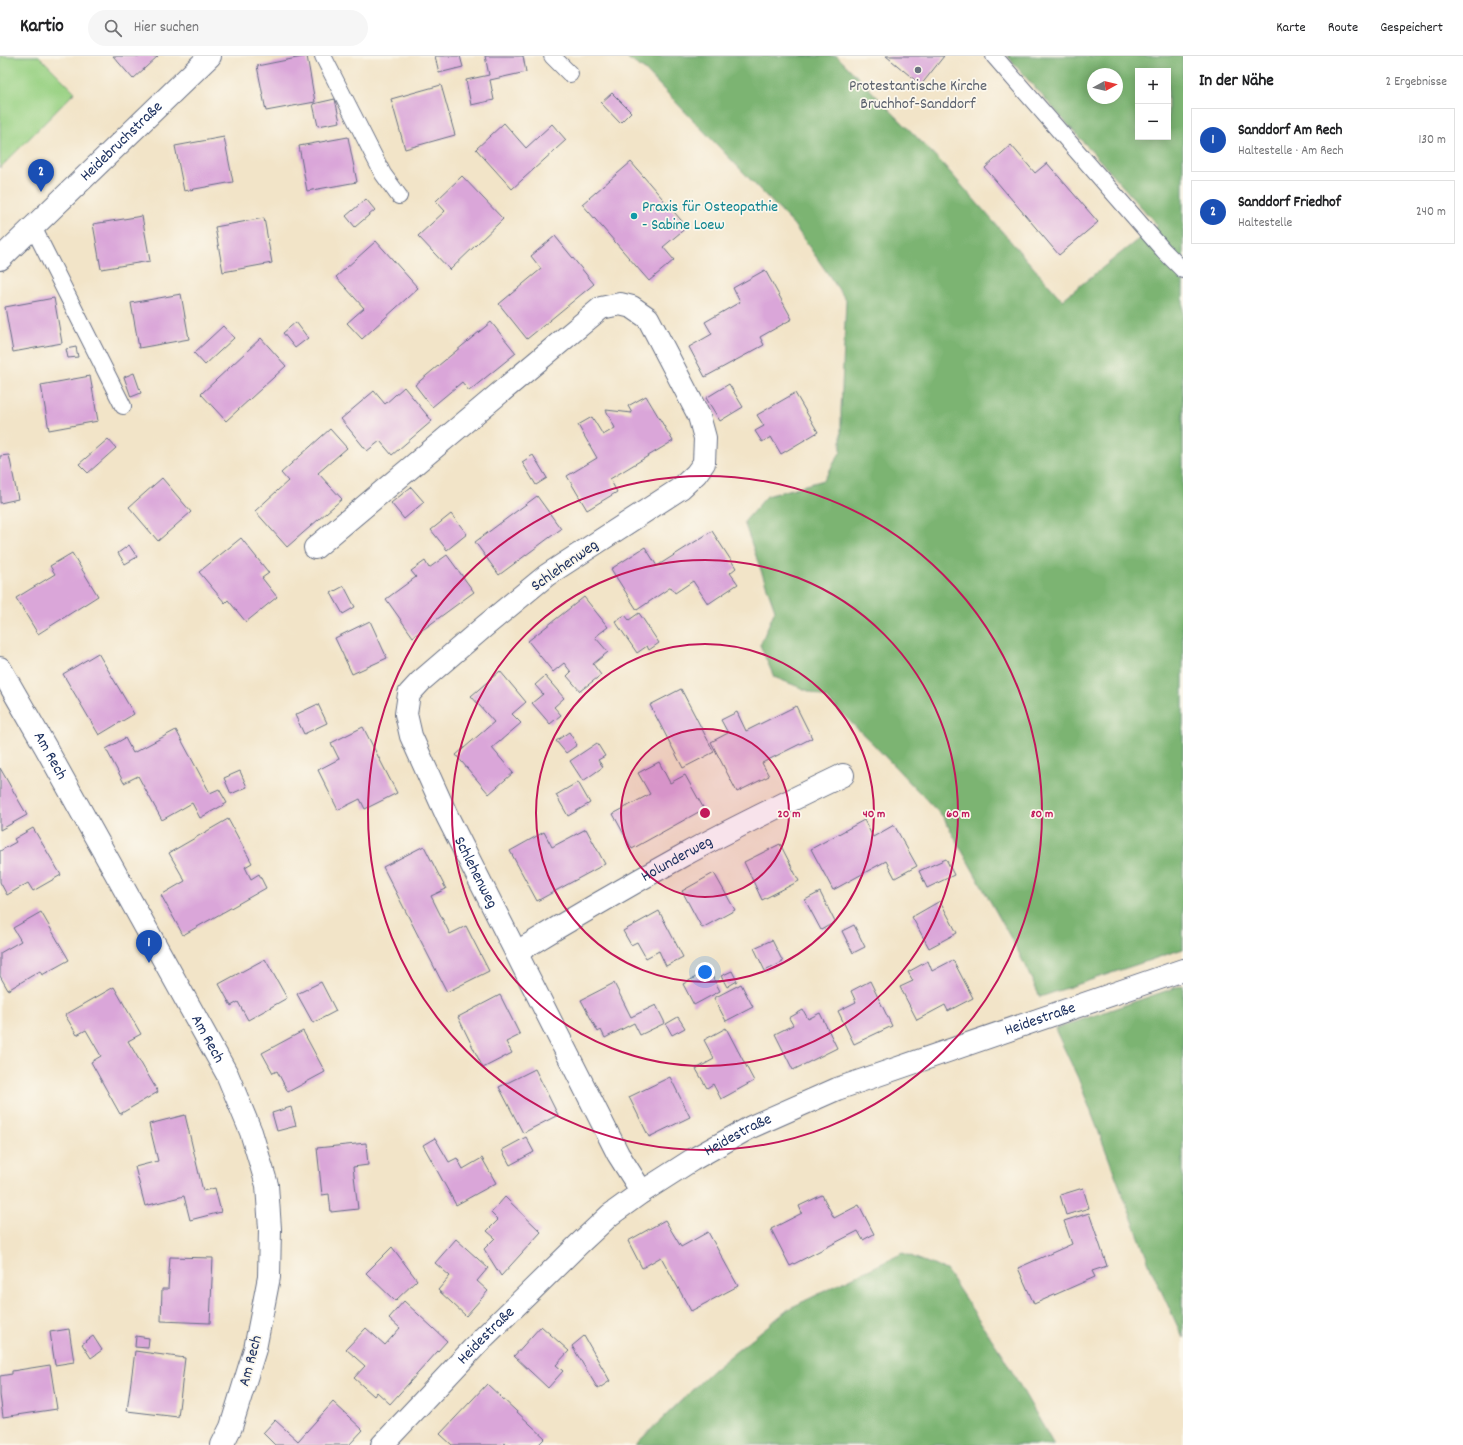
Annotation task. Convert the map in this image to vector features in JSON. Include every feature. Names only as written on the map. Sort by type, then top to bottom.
[{"type":"street","name":"Heidebruchstraße","points":[[0,259],[210,56]]},
{"type":"street","name":"Schlehenweg","points":[[315,548],[601,308],[620,304],[632,307],[648,318],[699,416],[705,438],[704,463],[696,474],[681,488],[547,575],[485,626],[421,681],[409,694],[406,714],[411,736],[447,816],[618,1154],[642,1192]]},
{"type":"street","name":"Am Rech","points":[[0,668],[50,754],[227,1074],[251,1132],[266,1185],[270,1229],[269,1277],[256,1349],[231,1427],[222,1445]]},
{"type":"street","name":"Holunderweg","points":[[517,952],[605,899],[684,855],[766,812],[843,775]]},
{"type":"street","name":"Heidestraße","points":[[382,1445],[482,1339],[572,1250],[610,1215],[642,1192],[692,1160],[751,1127],[837,1089],[1183,970]]},
{"type":"lane","points":[[322,56],[383,174],[399,196]]},
{"type":"lane","points":[[552,56],[570,74]]},
{"type":"lane","points":[[994,56],[1164,251],[1183,270]]},
{"type":"lane","points":[[33,227],[123,406]]},
{"type":"green space","points":[[0,56],[39,56],[75,92],[0,168]]},
{"type":"green space","points":[[624,56],[837,56],[942,163],[1062,300],[1136,241],[1158,226],[1007,56],[1183,56],[1183,949],[1040,997],[1017,949],[943,817],[874,745],[826,698],[774,677],[760,645],[775,610],[744,522],[767,496],[824,480],[841,451],[841,410],[846,300],[794,225],[645,70]]},
{"type":"green space","points":[[1183,985],[1183,1338],[1152,1271],[1078,1078],[1055,1029]]},
{"type":"green space","points":[[903,1253],[946,1270],[1003,1356],[1054,1445],[635,1445],[712,1371],[790,1308]]},
{"type":"building","points":[[113,56],[158,56],[133,79]]},
{"type":"building","points":[[307,56],[315,102],[266,111],[257,66]]},
{"type":"building","points":[[435,56],[460,56],[463,67],[439,73]]},
{"type":"building","points":[[485,56],[523,56],[526,72],[490,80],[494,100],[471,105],[466,80],[489,75]]},
{"type":"building","name":"Protestantische Kirche Bruchhof-Sanddorf","points":[[886,56],[944,56],[921,85]]},
{"type":"building","points":[[441,85],[455,135],[405,149],[391,99]]},
{"type":"building","points":[[612,93],[631,112],[620,123],[601,103]]},
{"type":"building","points":[[335,99],[340,122],[318,126],[313,104]]},
{"type":"building","points":[[504,123],[526,148],[552,124],[566,140],[512,189],[476,149]]},
{"type":"building","points":[[224,137],[233,182],[184,191],[175,146]]},
{"type":"building","points":[[348,137],[357,182],[307,191],[299,146]]},
{"type":"building","points":[[1011,145],[1035,173],[1047,163],[1098,222],[1059,255],[985,168]]},
{"type":"building","name":"Praxis für Osteopathie - Sabine Loew","points":[[631,162],[687,227],[663,247],[674,260],[649,281],[582,204]]},
{"type":"building","points":[[462,176],[503,219],[450,270],[418,236],[445,211],[436,201]]},
{"type":"building","points":[[366,199],[375,210],[355,227],[346,216]]},
{"type":"building","points":[[142,216],[150,261],[101,269],[93,224]]},
{"type":"building","points":[[264,218],[272,263],[223,272],[215,227]]},
{"type":"building","points":[[555,236],[594,284],[527,339],[499,304],[541,269],[531,256]]},
{"type":"building","points":[[376,241],[418,288],[362,339],[347,323],[364,308],[336,277]]},
{"type":"building","points":[[765,270],[792,319],[760,337],[764,345],[705,377],[689,347],[712,334],[705,322],[740,302],[733,288]]},
{"type":"building","points":[[181,294],[189,339],[139,348],[131,303]]},
{"type":"building","points":[[54,298],[62,343],[13,352],[5,307]]},
{"type":"building","points":[[296,322],[308,338],[295,348],[283,333]]},
{"type":"building","points":[[491,322],[516,353],[469,391],[462,382],[432,407],[415,385]]},
{"type":"building","points":[[223,326],[234,338],[205,365],[194,353]]},
{"type":"building","points":[[261,338],[286,366],[226,421],[201,394]]},
{"type":"building","points":[[76,347],[78,357],[68,358],[66,349]]},
{"type":"building","points":[[134,373],[141,393],[131,397],[124,377]]},
{"type":"building","points":[[90,376],[98,421],[49,430],[41,385]]},
{"type":"building","points":[[729,384],[743,407],[720,421],[706,398]]},
{"type":"building","points":[[404,387],[432,421],[392,455],[380,441],[367,451],[341,419],[374,391],[385,404]]},
{"type":"building","points":[[795,393],[818,432],[781,454],[771,437],[762,442],[755,431],[764,426],[757,415]]},
{"type":"building","points":[[646,396],[673,441],[610,479],[617,492],[587,510],[567,476],[597,458],[578,425],[592,417],[603,435],[615,428],[606,410],[632,413],[628,406]]},
{"type":"building","points":[[330,429],[347,448],[318,473],[342,499],[287,547],[255,511],[288,481],[281,473]]},
{"type":"building","points":[[108,439],[116,448],[88,473],[79,464]]},
{"type":"building","points":[[9,455],[18,499],[0,503],[0,456]]},
{"type":"building","points":[[533,455],[547,478],[536,485],[522,462]]},
{"type":"building","points":[[162,478],[191,512],[158,541],[129,507]]},
{"type":"building","points":[[411,487],[424,502],[404,519],[391,503]]},
{"type":"building","points":[[537,496],[561,529],[499,575],[475,542]]},
{"type":"building","points":[[451,514],[467,534],[447,550],[431,530]]},
{"type":"building","points":[[712,531],[736,568],[730,573],[738,584],[708,604],[693,581],[675,593],[671,587],[637,610],[611,569],[645,547],[657,566]]},
{"type":"building","points":[[241,538],[269,573],[262,578],[277,597],[246,622],[228,600],[225,603],[199,572]]},
{"type":"building","points":[[129,545],[137,557],[125,564],[118,553]]},
{"type":"building","points":[[72,553],[98,596],[38,634],[16,598],[55,574],[50,566]]},
{"type":"building","points":[[447,555],[474,592],[413,637],[386,599],[416,577],[411,571],[425,561],[429,568]]},
{"type":"building","points":[[344,586],[355,607],[343,614],[331,593]]},
{"type":"building","points":[[584,597],[608,627],[595,637],[608,652],[593,664],[601,675],[580,691],[567,676],[571,672],[564,663],[553,672],[528,641]]},
{"type":"building","points":[[639,613],[659,643],[649,650],[647,646],[637,653],[615,621],[625,615],[629,620]]},
{"type":"building","points":[[370,621],[387,658],[352,674],[335,638]]},
{"type":"building","points":[[98,653],[134,714],[99,735],[63,674]]},
{"type":"building","points":[[500,671],[526,702],[512,714],[521,723],[492,748],[513,773],[489,794],[456,755],[494,722],[471,696]]},
{"type":"building","points":[[545,676],[564,698],[554,707],[561,715],[550,724],[532,703],[543,694],[535,685]]},
{"type":"building","points":[[681,689],[714,752],[683,768],[650,705]]},
{"type":"building","points":[[318,704],[327,723],[304,734],[295,715]]},
{"type":"building","points":[[796,706],[812,738],[762,763],[769,776],[737,792],[711,742],[728,733],[721,720],[737,712],[746,731]]},
{"type":"building","points":[[363,727],[397,793],[365,809],[360,799],[338,810],[318,770],[339,759],[331,743]]},
{"type":"building","points":[[176,730],[210,793],[219,789],[227,803],[200,818],[192,803],[162,820],[138,776],[124,783],[106,749],[125,738],[133,753]]},
{"type":"building","points":[[569,732],[577,745],[566,753],[556,741]]},
{"type":"building","points":[[597,743],[605,756],[598,760],[603,767],[583,781],[570,761]]},
{"type":"building","points":[[659,762],[670,783],[685,775],[704,809],[632,849],[613,814],[650,794],[638,773]]},
{"type":"building","points":[[0,768],[27,815],[0,830]]},
{"type":"building","points":[[240,771],[247,787],[231,794],[224,778]]},
{"type":"building","points":[[578,782],[590,803],[568,816],[556,795]]},
{"type":"building","points":[[228,819],[252,863],[245,867],[251,879],[259,874],[266,888],[183,935],[161,895],[185,881],[169,853]]},
{"type":"building","points":[[864,820],[873,837],[894,825],[917,866],[895,878],[886,861],[833,890],[811,849]]},
{"type":"building","points":[[33,828],[61,875],[33,891],[28,883],[7,895],[0,882],[0,851],[16,842],[14,839]]},
{"type":"building","points":[[586,829],[605,864],[537,901],[510,851],[544,832],[552,847]]},
{"type":"building","points":[[780,844],[799,881],[762,900],[744,862]]},
{"type":"building","points":[[424,846],[446,889],[431,896],[450,934],[466,926],[489,971],[447,992],[383,867]]},
{"type":"building","points":[[946,859],[954,875],[927,888],[919,871]]},
{"type":"building","points":[[714,873],[735,910],[702,928],[682,891]]},
{"type":"building","points":[[820,892],[835,922],[821,930],[805,900]]},
{"type":"building","points":[[940,901],[957,933],[929,948],[912,917]]},
{"type":"building","points":[[659,911],[683,957],[666,966],[659,951],[646,958],[637,942],[631,945],[623,931]]},
{"type":"building","points":[[41,912],[69,960],[42,975],[40,971],[8,990],[0,976],[0,953],[21,941],[13,928]]},
{"type":"building","points":[[854,925],[865,947],[853,953],[842,931]]},
{"type":"building","points":[[772,940],[783,962],[765,971],[754,948]]},
{"type":"building","points":[[265,959],[287,998],[248,1020],[238,1002],[231,1006],[219,984]]},
{"type":"building","points":[[953,960],[973,998],[948,1011],[945,1005],[917,1020],[900,987],[913,981],[908,972],[928,961],[932,971]]},
{"type":"building","points":[[709,970],[720,991],[694,1005],[683,984]]},
{"type":"building","points":[[732,971],[737,981],[727,987],[721,976]]},
{"type":"building","points":[[870,981],[892,1026],[854,1044],[838,1011],[856,1002],[851,991]]},
{"type":"building","points":[[321,982],[336,1011],[313,1023],[297,994]]},
{"type":"building","points":[[614,983],[631,1017],[656,1005],[665,1023],[640,1035],[634,1023],[605,1038],[601,1030],[598,1032],[581,1000]]},
{"type":"building","points":[[741,984],[753,1007],[726,1021],[714,998]]},
{"type":"building","points":[[114,987],[141,1034],[128,1041],[158,1092],[120,1114],[91,1062],[101,1056],[86,1030],[77,1035],[65,1015]]},
{"type":"building","points":[[500,995],[520,1035],[506,1042],[512,1053],[483,1068],[458,1017]]},
{"type":"building","points":[[803,1010],[808,1019],[820,1013],[837,1048],[793,1070],[775,1034],[793,1025],[789,1018]]},
{"type":"building","points":[[678,1017],[685,1028],[672,1035],[666,1024]]},
{"type":"building","points":[[726,1028],[754,1081],[721,1099],[713,1084],[707,1088],[696,1069],[714,1059],[704,1040]]},
{"type":"building","points":[[303,1031],[325,1072],[288,1092],[277,1071],[273,1073],[262,1053]]},
{"type":"building","points":[[535,1069],[558,1115],[523,1133],[499,1087]]},
{"type":"building","points":[[670,1077],[690,1117],[649,1137],[629,1097]]},
{"type":"building","points":[[291,1107],[296,1126],[277,1131],[272,1113]]},
{"type":"building","points":[[185,1115],[203,1191],[215,1188],[221,1212],[190,1220],[184,1196],[145,1206],[135,1167],[158,1161],[149,1124]]},
{"type":"building","points":[[526,1137],[534,1152],[510,1165],[502,1150]]},
{"type":"building","points":[[435,1138],[449,1162],[457,1158],[463,1169],[482,1158],[496,1183],[456,1205],[423,1145]]},
{"type":"building","points":[[366,1143],[368,1165],[353,1167],[358,1209],[331,1212],[329,1194],[322,1195],[317,1148]]},
{"type":"building","points":[[1083,1188],[1089,1208],[1066,1215],[1060,1195]]},
{"type":"building","points":[[822,1195],[834,1218],[859,1205],[874,1234],[863,1240],[858,1231],[790,1266],[771,1229],[802,1213],[799,1206]]},
{"type":"building","points":[[505,1197],[541,1232],[501,1276],[484,1249],[495,1238],[487,1231],[498,1220],[491,1213]]},
{"type":"building","points":[[1089,1213],[1107,1266],[1092,1271],[1095,1277],[1034,1304],[1018,1268],[1072,1244],[1064,1221]]},
{"type":"building","points":[[665,1220],[681,1247],[708,1232],[738,1286],[691,1311],[661,1257],[642,1268],[628,1241]]},
{"type":"building","points":[[456,1239],[488,1268],[477,1281],[488,1291],[466,1316],[438,1290],[450,1276],[435,1263]]},
{"type":"building","points":[[392,1247],[417,1280],[395,1301],[366,1273]]},
{"type":"building","points":[[170,1257],[213,1258],[210,1323],[161,1321],[162,1289],[168,1289]]},
{"type":"building","points":[[404,1301],[447,1341],[390,1404],[377,1392],[374,1396],[354,1378],[365,1366],[346,1349],[366,1328],[385,1345],[400,1328],[389,1318]]},
{"type":"building","points":[[541,1326],[569,1351],[556,1365],[563,1371],[548,1388],[514,1356]]},
{"type":"building","points":[[69,1329],[74,1362],[55,1365],[50,1332]]},
{"type":"building","points":[[93,1336],[102,1350],[91,1358],[82,1344]]},
{"type":"building","points":[[136,1336],[149,1338],[148,1348],[135,1347]]},
{"type":"building","points":[[584,1336],[610,1381],[598,1389],[572,1346]]},
{"type":"building","points":[[135,1351],[185,1358],[178,1417],[127,1411]]},
{"type":"building","points":[[50,1365],[57,1409],[3,1417],[0,1395],[0,1376],[12,1374],[12,1371]]},
{"type":"building","points":[[487,1384],[545,1438],[538,1445],[506,1445],[504,1443],[502,1445],[452,1445],[440,1434]]},
{"type":"building","points":[[333,1402],[363,1430],[349,1445],[275,1445],[263,1433],[275,1420],[298,1441]]},
{"type":"place","name":"Protestantische Kirche Bruchhof-Sanddorf","points":[[918,70]]},
{"type":"place","name":"Sanddorf Friedhof","points":[[41,192]]},
{"type":"place","name":"Praxis für Osteopathie - Sabine Loew","points":[[634,216]]},
{"type":"place","name":"Sanddorf Am Rech","points":[[149,963]]}]
